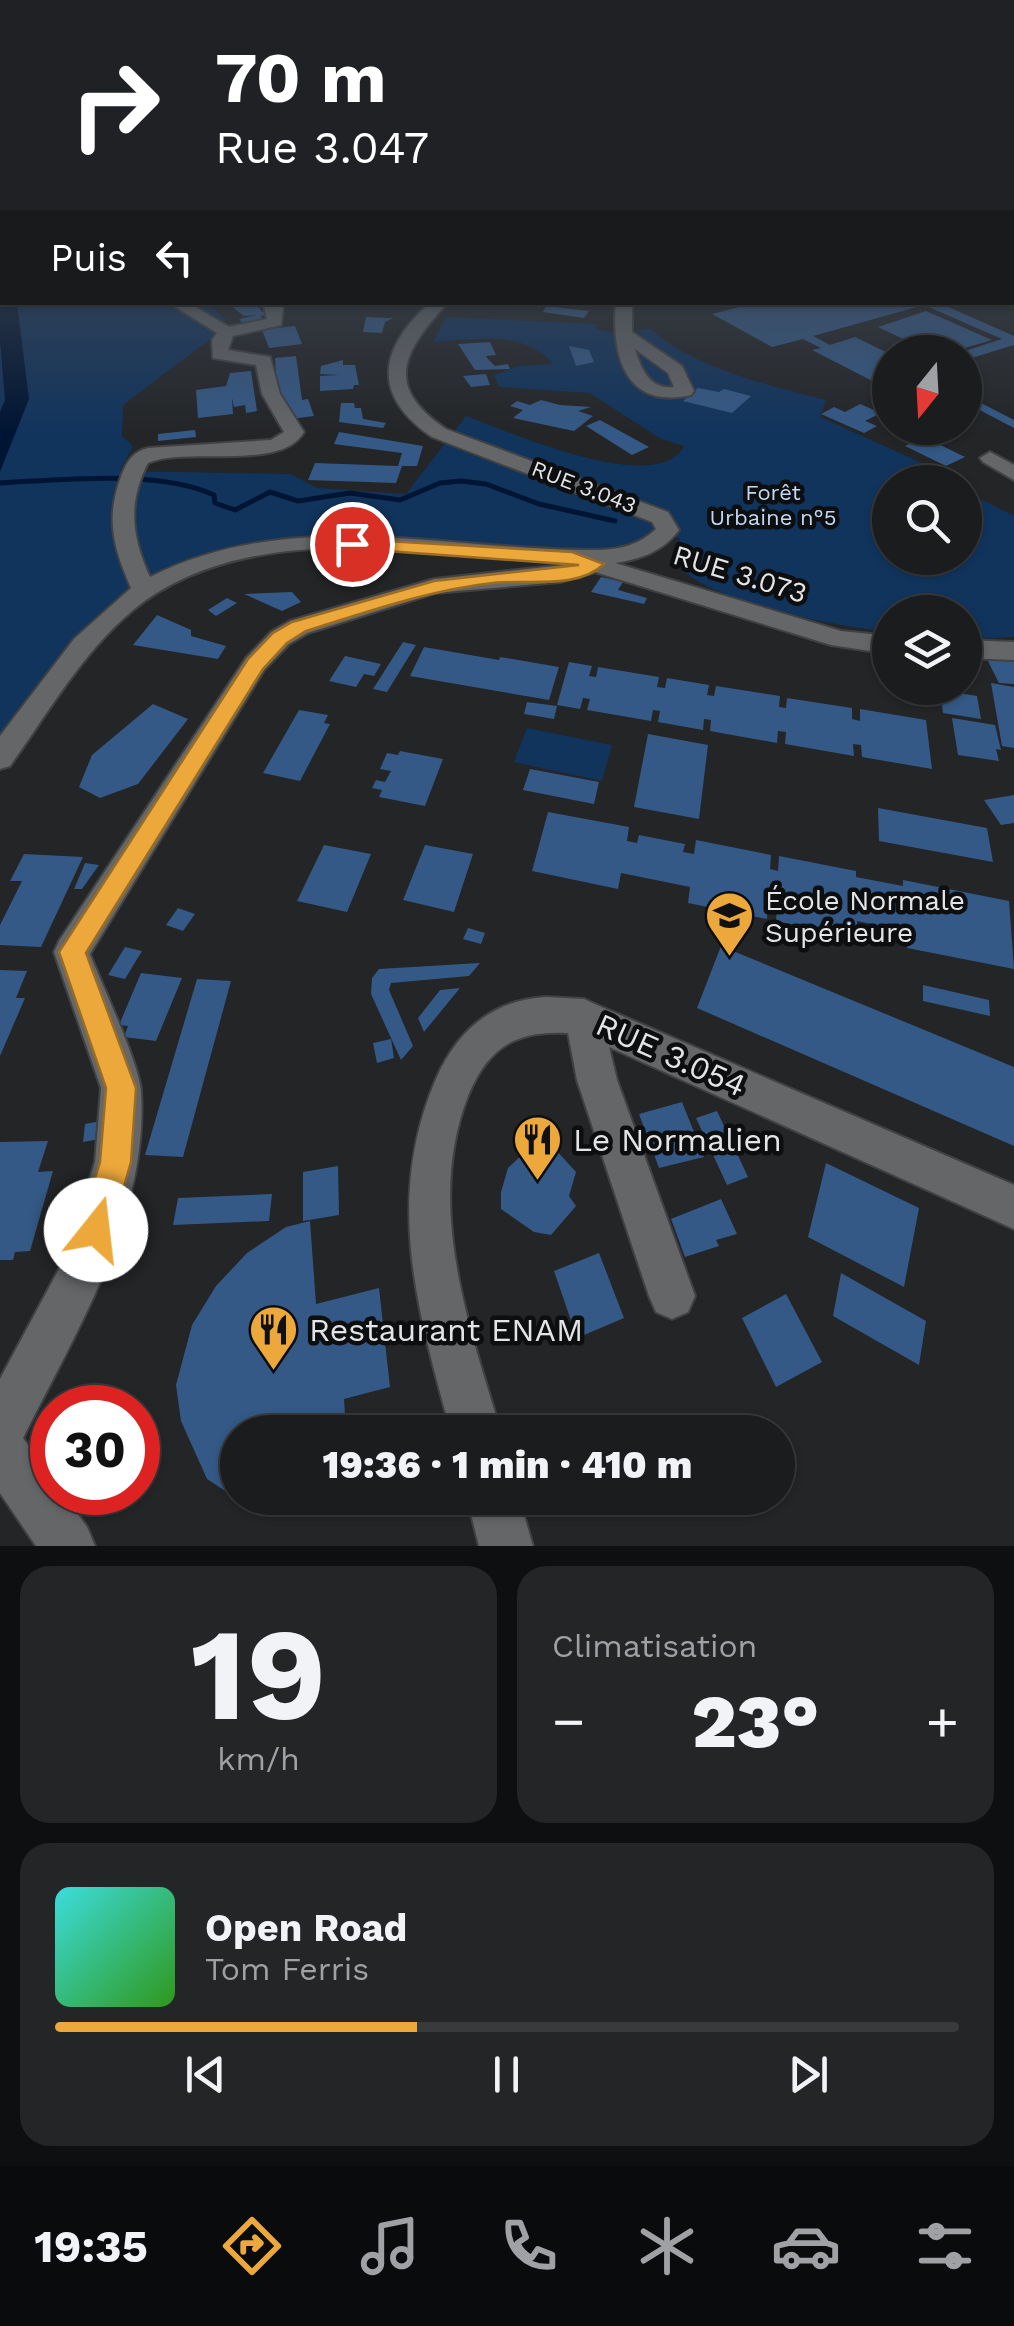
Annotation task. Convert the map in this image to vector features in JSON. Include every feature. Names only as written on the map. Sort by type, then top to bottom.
[{"type":"street","points":[[180,305],[227,332]]},
{"type":"street","points":[[144,589],[123,543],[120,505],[138,460],[148,454],[276,446],[294,432],[271,394],[264,361],[220,354],[220,340],[227,332],[275,322],[272,305]]},
{"type":"street","name":"RUE 3.043","points":[[0,758],[83,646],[144,589],[176,572],[236,554],[306,545],[381,544],[584,560],[647,550],[668,526],[660,518],[439,433],[411,414],[398,384],[400,346],[420,319],[437,305]]},
{"type":"street","points":[[624,305],[622,347],[632,369],[652,390],[672,395],[685,391],[676,370],[627,336]]},
{"type":"street","points":[[990,458],[1014,474]]},
{"type":"street","points":[[0,1430],[86,1264],[116,1162],[121,1088],[72,952],[256,664],[280,638],[299,626],[434,586],[494,577],[576,574],[584,560]]},
{"type":"street","name":"RUE 3.073","points":[[584,560],[840,639],[872,643]]},
{"type":"street","points":[[982,650],[1014,651]]},
{"type":"street","name":"RUE 3.054","points":[[471,1415],[440,1298],[427,1187],[442,1108],[469,1053],[507,1022],[540,1014],[584,1017],[1014,1207]]},
{"type":"street","points":[[584,1017],[597,1080],[672,1296]]},
{"type":"street","points":[[0,1449],[68,1546]]},
{"type":"street","points":[[498,1515],[506,1546]]},
{"type":"green space","name":"Forêt Urbaine n°5","points":[[0,305],[209,305],[224,318],[218,333],[123,405],[122,436],[133,446],[120,471],[290,474],[317,488],[406,494],[466,416],[581,456],[645,465],[669,460],[684,446],[661,439],[590,393],[499,387],[494,375],[519,366],[553,364],[528,346],[497,339],[433,342],[446,317],[596,324],[597,329],[635,338],[642,334],[636,330],[650,329],[711,365],[826,400],[820,417],[872,440],[872,445],[882,445],[926,465],[872,465],[872,575],[982,575],[982,500],[1014,516],[1014,637],[982,638],[982,595],[872,595],[872,629],[774,610],[713,589],[690,576],[673,561],[680,538],[663,535],[626,553],[325,544],[198,565],[113,616],[0,760]]},
{"type":"green space","points":[[527,728],[612,745],[602,781],[514,762]]},
{"type":"shaded area","points":[[0,305],[17,305],[29,399],[0,472],[0,412],[5,400]]},
{"type":"building","points":[[230,305],[257,305],[268,315],[260,316],[266,322],[232,329],[229,325],[242,323],[239,319],[257,315],[244,316]]},
{"type":"building","points":[[747,305],[924,305],[813,336],[830,345],[855,337],[872,345],[872,381],[812,350],[821,348],[803,339],[772,347],[712,314]]},
{"type":"building","points":[[924,305],[944,305],[1014,336],[1014,345],[982,355],[982,345],[1002,339]]},
{"type":"building","points":[[546,306],[589,311],[584,318],[543,312]]},
{"type":"building","points":[[926,311],[981,335],[895,335],[878,327]]},
{"type":"building","points":[[366,317],[393,318],[385,322],[382,333],[363,332]]},
{"type":"building","points":[[295,326],[302,344],[269,348],[262,330]]},
{"type":"building","points":[[490,342],[496,355],[486,356],[488,359],[495,366],[508,364],[510,369],[475,370],[458,344]]},
{"type":"building","points":[[569,346],[589,350],[594,362],[576,366]]},
{"type":"building","points":[[296,356],[302,400],[308,399],[314,416],[291,419],[285,402],[276,403],[273,374],[275,358]]},
{"type":"building","points":[[343,360],[343,365],[355,365],[359,385],[353,389],[320,391],[320,376],[339,375],[320,374],[321,366]]},
{"type":"building","points":[[251,371],[257,411],[246,413],[245,405],[234,407],[232,398],[233,414],[198,418],[196,390],[226,386],[230,373]]},
{"type":"building","points":[[486,374],[490,385],[471,387],[463,376]]},
{"type":"building","points":[[698,388],[751,396],[732,413],[683,401]]},
{"type":"building","points":[[541,400],[591,407],[578,411],[593,416],[574,431],[513,418],[523,410],[510,406],[517,401],[530,405]]},
{"type":"building","points":[[341,403],[354,403],[355,408],[361,408],[363,419],[386,423],[383,428],[339,422]]},
{"type":"building","points":[[860,404],[872,409],[872,418],[865,421],[872,424],[872,429],[864,433],[821,414],[834,407],[845,412]]},
{"type":"building","points":[[982,404],[1014,420],[1014,428],[982,411]]},
{"type":"building","points":[[600,420],[649,447],[632,455],[586,426]]},
{"type":"building","points":[[195,430],[196,437],[158,441],[158,434]]},
{"type":"building","points":[[339,432],[423,446],[417,466],[402,466],[396,483],[308,480],[315,463],[398,466],[402,453],[334,444]]},
{"type":"building","points":[[940,445],[965,457],[944,465],[905,446]]},
{"type":"building","points":[[601,577],[623,582],[618,590],[647,598],[644,604],[591,592]]},
{"type":"building","points":[[292,592],[301,602],[282,611],[244,594]]},
{"type":"building","points":[[227,598],[237,603],[216,616],[208,610]]},
{"type":"building","points":[[157,615],[191,630],[191,636],[226,646],[218,659],[133,645]]},
{"type":"building","points":[[403,642],[416,645],[387,692],[373,689]]},
{"type":"building","points":[[424,647],[559,667],[549,700],[410,676]]},
{"type":"building","points":[[345,656],[381,664],[374,676],[364,674],[356,687],[329,681]]},
{"type":"building","points":[[987,659],[1014,660],[1014,684],[999,683]]},
{"type":"building","points":[[569,662],[592,666],[589,676],[596,677],[598,667],[659,677],[657,687],[665,688],[667,678],[709,685],[707,695],[714,696],[716,686],[780,696],[779,707],[786,708],[787,698],[852,708],[852,719],[860,721],[860,709],[926,720],[932,769],[862,757],[861,745],[853,744],[854,756],[785,744],[786,732],[778,731],[777,743],[710,731],[711,720],[704,719],[703,730],[658,722],[660,711],[653,710],[651,721],[587,710],[590,699],[583,698],[580,709],[557,705]]},
{"type":"building","points":[[991,683],[1014,687],[1014,748],[1002,746]]},
{"type":"building","points":[[527,702],[557,706],[554,719],[524,714]]},
{"type":"building","points":[[153,704],[188,719],[138,784],[100,798],[79,787],[92,755]]},
{"type":"building","points":[[942,705],[979,705],[981,719],[943,713]]},
{"type":"building","points":[[299,710],[328,715],[324,723],[330,724],[300,781],[263,773]]},
{"type":"building","points":[[952,718],[995,725],[1001,750],[996,749],[999,761],[958,755]]},
{"type":"building","points":[[648,734],[708,745],[699,819],[634,807]]},
{"type":"building","points":[[400,751],[443,759],[425,806],[379,797],[382,790],[372,788],[376,780],[385,782],[391,771],[380,769],[387,753],[398,755]]},
{"type":"building","points":[[530,769],[599,782],[594,804],[523,790]]},
{"type":"building","points":[[1014,795],[1014,823],[1001,825],[984,800]]},
{"type":"building","points":[[878,808],[987,828],[993,862],[879,841]]},
{"type":"building","points":[[548,812],[629,827],[627,841],[637,843],[639,835],[685,844],[683,852],[694,854],[696,840],[771,855],[770,869],[778,871],[779,856],[856,871],[856,877],[903,886],[903,880],[1009,901],[1014,969],[907,948],[905,931],[857,921],[858,938],[776,921],[777,905],[768,903],[767,919],[688,903],[690,887],[621,873],[618,889],[532,871]]},
{"type":"building","points":[[324,845],[371,854],[347,912],[297,901]]},
{"type":"building","points":[[425,845],[473,854],[454,912],[403,900]]},
{"type":"building","points":[[24,854],[83,857],[41,947],[0,945],[0,925],[22,881],[10,881]]},
{"type":"building","points":[[85,863],[99,865],[82,889],[74,889]]},
{"type":"building","points":[[178,908],[195,914],[183,931],[166,925]]},
{"type":"building","points":[[468,928],[485,933],[481,944],[463,939]]},
{"type":"building","points":[[721,946],[1014,1067],[1014,1146],[697,1008]]},
{"type":"building","points":[[125,947],[142,951],[125,979],[108,975]]},
{"type":"building","points":[[480,963],[469,976],[391,983],[389,990],[413,1046],[401,1060],[371,994],[372,978],[379,969]]},
{"type":"building","points":[[0,970],[27,971],[16,998],[25,998],[0,1056]]},
{"type":"building","points":[[141,973],[182,978],[156,1041],[124,1037],[128,1026],[119,1025]]},
{"type":"building","points":[[197,979],[231,981],[183,1157],[145,1155]]},
{"type":"building","points":[[923,985],[989,1000],[990,1016],[923,1001]]},
{"type":"building","points":[[460,988],[424,1032],[418,1018],[440,990]]},
{"type":"building","points":[[391,1039],[394,1058],[377,1063],[373,1043]]},
{"type":"building","points":[[682,1102],[704,1157],[659,1168],[639,1114]]},
{"type":"building","points":[[717,1111],[748,1177],[727,1185],[696,1118]]},
{"type":"building","points":[[107,1120],[105,1138],[83,1142],[85,1124]]},
{"type":"building","points":[[48,1141],[38,1172],[53,1171],[30,1251],[15,1252],[13,1260],[0,1260],[0,1142]]},
{"type":"building","name":"Le Normalien","points":[[531,1146],[556,1150],[576,1172],[569,1196],[576,1206],[551,1235],[534,1232],[501,1209],[508,1168]]},
{"type":"building","points":[[826,1163],[919,1208],[904,1287],[808,1237]]},
{"type":"building","points":[[338,1166],[339,1215],[303,1221],[303,1172]]},
{"type":"building","points":[[272,1194],[269,1221],[173,1225],[178,1198]]},
{"type":"building","points":[[721,1199],[737,1234],[716,1240],[719,1246],[685,1257],[671,1219]]},
{"type":"building","points":[[310,1221],[316,1304],[379,1288],[390,1387],[344,1399],[345,1415],[220,1415],[220,1488],[207,1479],[181,1421],[176,1385],[192,1325],[216,1286],[247,1253],[286,1227]]},
{"type":"building","points":[[599,1253],[624,1318],[577,1338],[554,1271]]},
{"type":"building","points":[[841,1273],[926,1321],[919,1365],[833,1316]]},
{"type":"building","points":[[786,1294],[822,1362],[776,1387],[742,1318]]},
{"type":"waterway","points":[[0,483],[109,478],[166,482],[214,495],[215,503],[235,510],[270,492],[298,501],[350,493],[400,500],[440,483],[461,481],[486,484],[539,504],[615,521]]},
{"type":"place","name":"École Normale Supérieure","points":[[730,958]]},
{"type":"place","name":"Le Normalien","points":[[538,1182]]},
{"type":"place","name":"Restaurant ENAM","points":[[274,1372]]},
{"type":"route","points":[[96,1230],[116,1162],[121,1088],[72,952],[256,664],[280,638],[299,626],[434,586],[494,577],[576,574],[595,564],[572,557],[352,544]]}]
